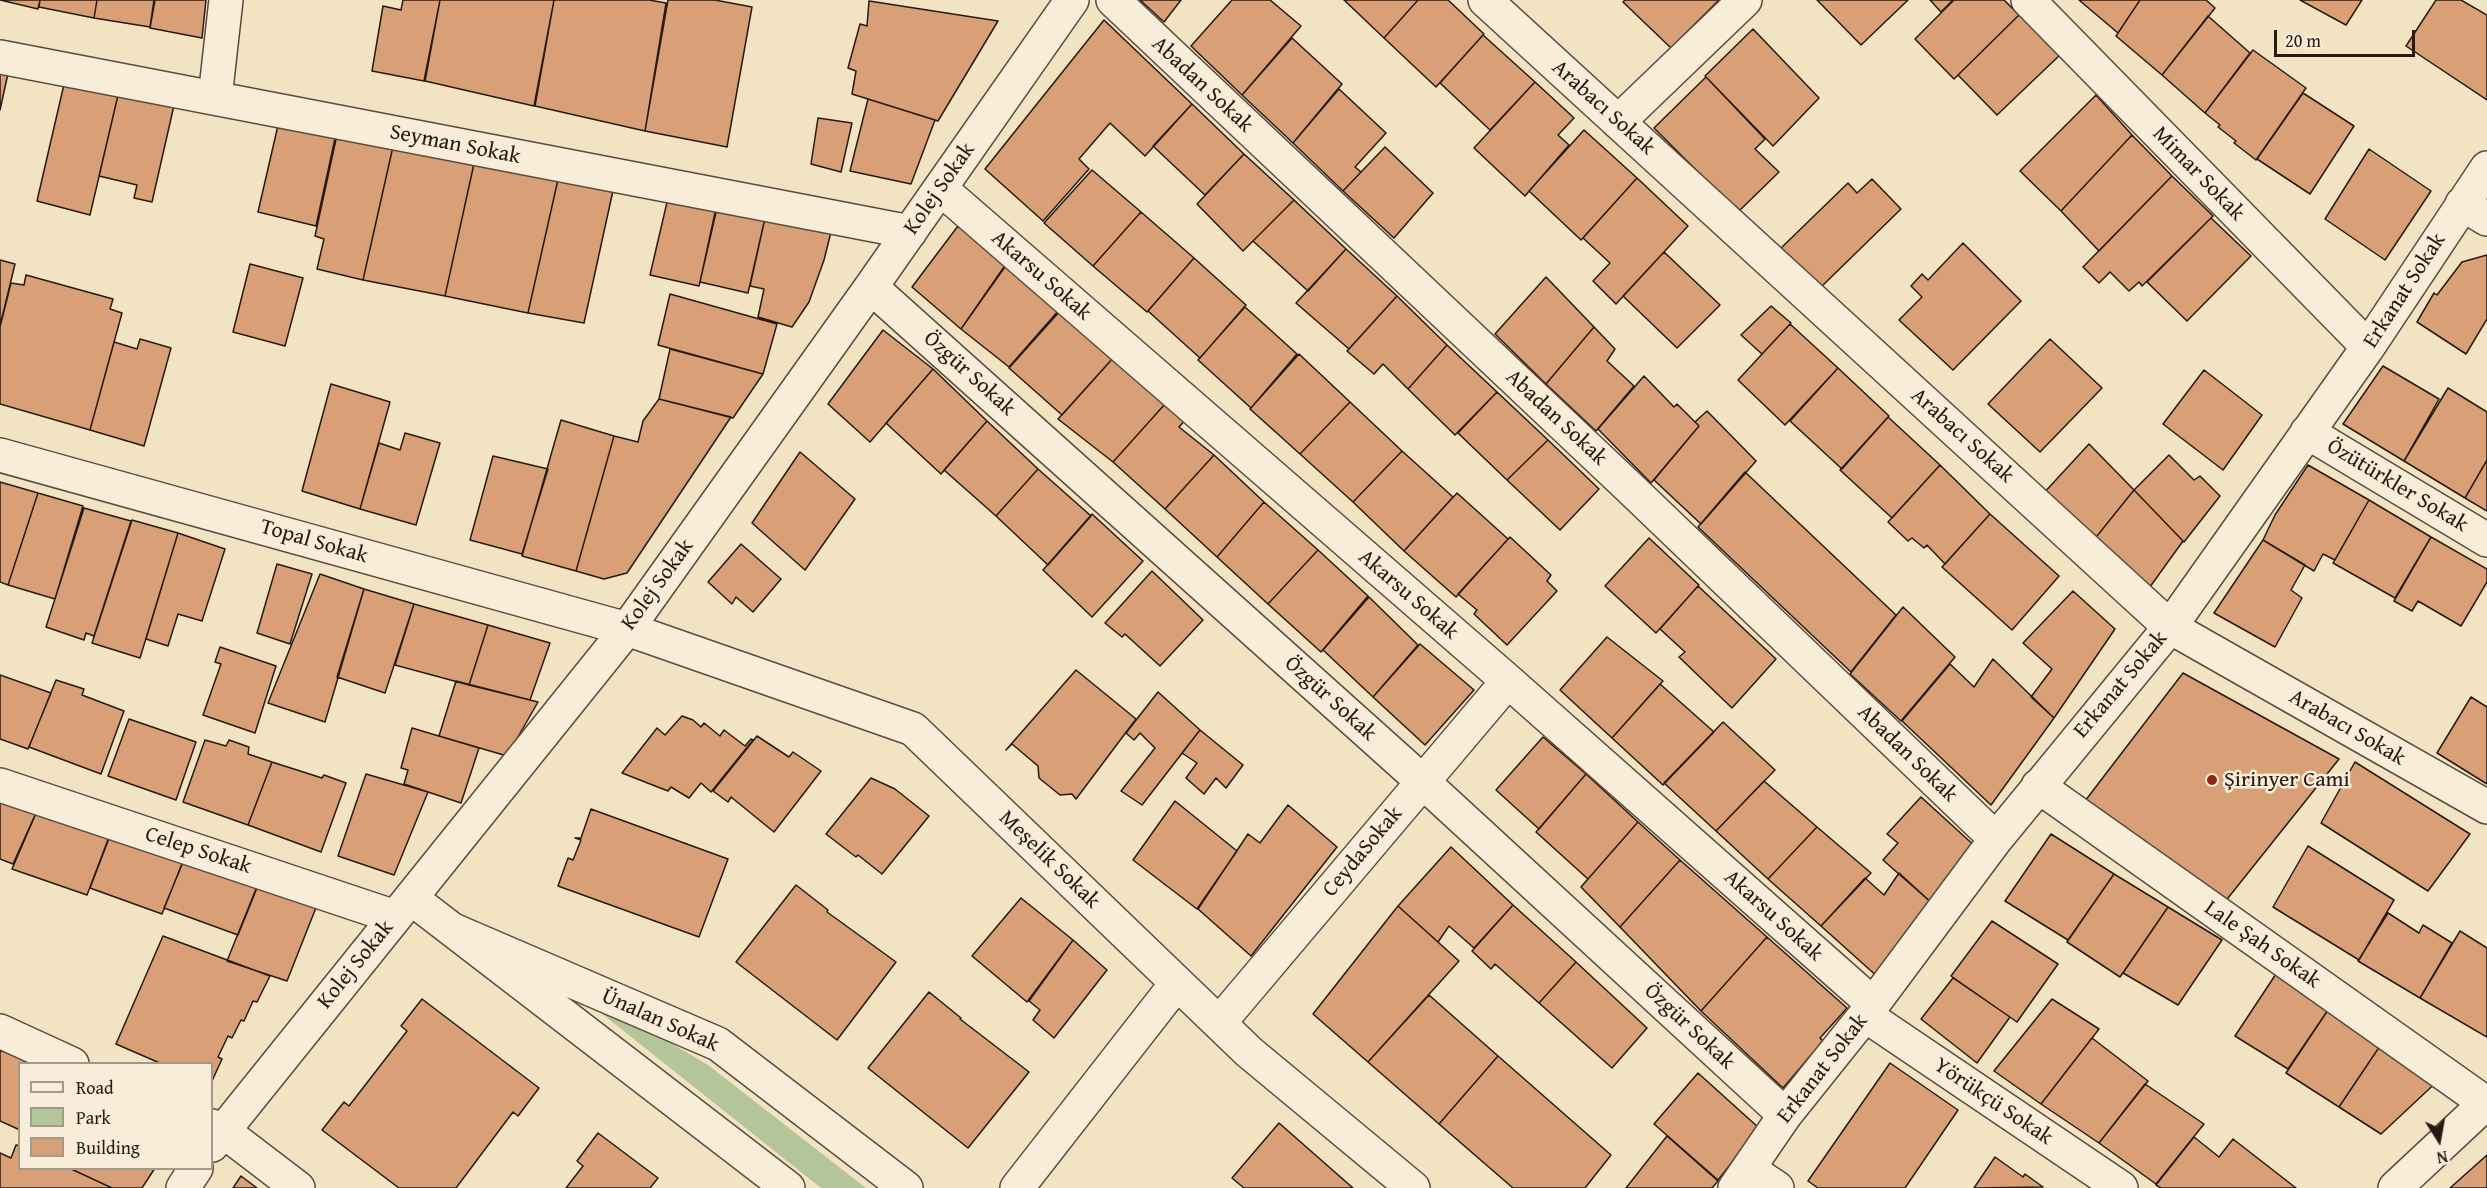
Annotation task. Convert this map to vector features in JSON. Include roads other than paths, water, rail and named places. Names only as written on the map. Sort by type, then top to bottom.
[{"type":"street","points":[[215,98],[226,0]]},
{"type":"street","name":"Kolej Sokak","points":[[215,1134],[403,907],[627,629],[1072,0]]},
{"type":"street","name":"Abadan Sokak","points":[[1113,0],[1630,488],[1996,839]]},
{"type":"street","name":"Arabacı Sokak","points":[[1485,0],[2170,627],[2487,807]]},
{"type":"street","points":[[1618,122],[1745,0]]},
{"type":"street","name":"Mimar Sokak","points":[[2028,0],[2368,347]]},
{"type":"street","name":"Seyman Sokak","points":[[0,57],[910,232]]},
{"type":"street","name":"Erkanat Sokak","points":[[1743,1179],[1785,1115],[1869,1010],[1996,839],[2170,627],[2368,347],[2475,212],[2487,168]]},
{"type":"street","name":"Akarsu Sokak","points":[[940,189],[1508,681],[1869,1010]]},
{"type":"street","name":"Özgür Sokak","points":[[871,287],[1422,781],[1785,1115]]},
{"type":"street","name":"Özütürkler Sokak","points":[[2307,432],[2487,540]]},
{"type":"street","name":"Topal Sokak","points":[[0,455],[627,629]]},
{"type":"street","name":"Meşelik Sokak","points":[[627,629],[913,729],[1249,1052],[1413,1188]]},
{"type":"street","name":"CeydaSokak","points":[[1219,1023],[1508,681]]},
{"type":"street","name":"Celep Sokak","points":[[0,785],[403,907]]},
{"type":"street","name":"Lale Şah Sokak","points":[[2038,786],[2487,1103]]},
{"type":"street","name":"Ünalan Sokak","points":[[403,907],[718,1044],[906,1188]]},
{"type":"street","name":"Ünalan Sokak","points":[[453,930],[788,1188]]},
{"type":"street","points":[[1017,1188],[1177,983]]},
{"type":"street","name":"Yörükçü Sokak","points":[[1869,1010],[2121,1188]]},
{"type":"street","points":[[0,1031],[68,1062]]},
{"type":"street","points":[[2395,1188],[2487,1103]]},
{"type":"street","points":[[215,1134],[298,1188]]},
{"type":"street","points":[[183,1188],[195,1170]]},
{"type":"street","points":[[1743,1179],[1777,1188]]},
{"type":"place","name":"Şirinyer Cami","points":[[2212,780]]}]
